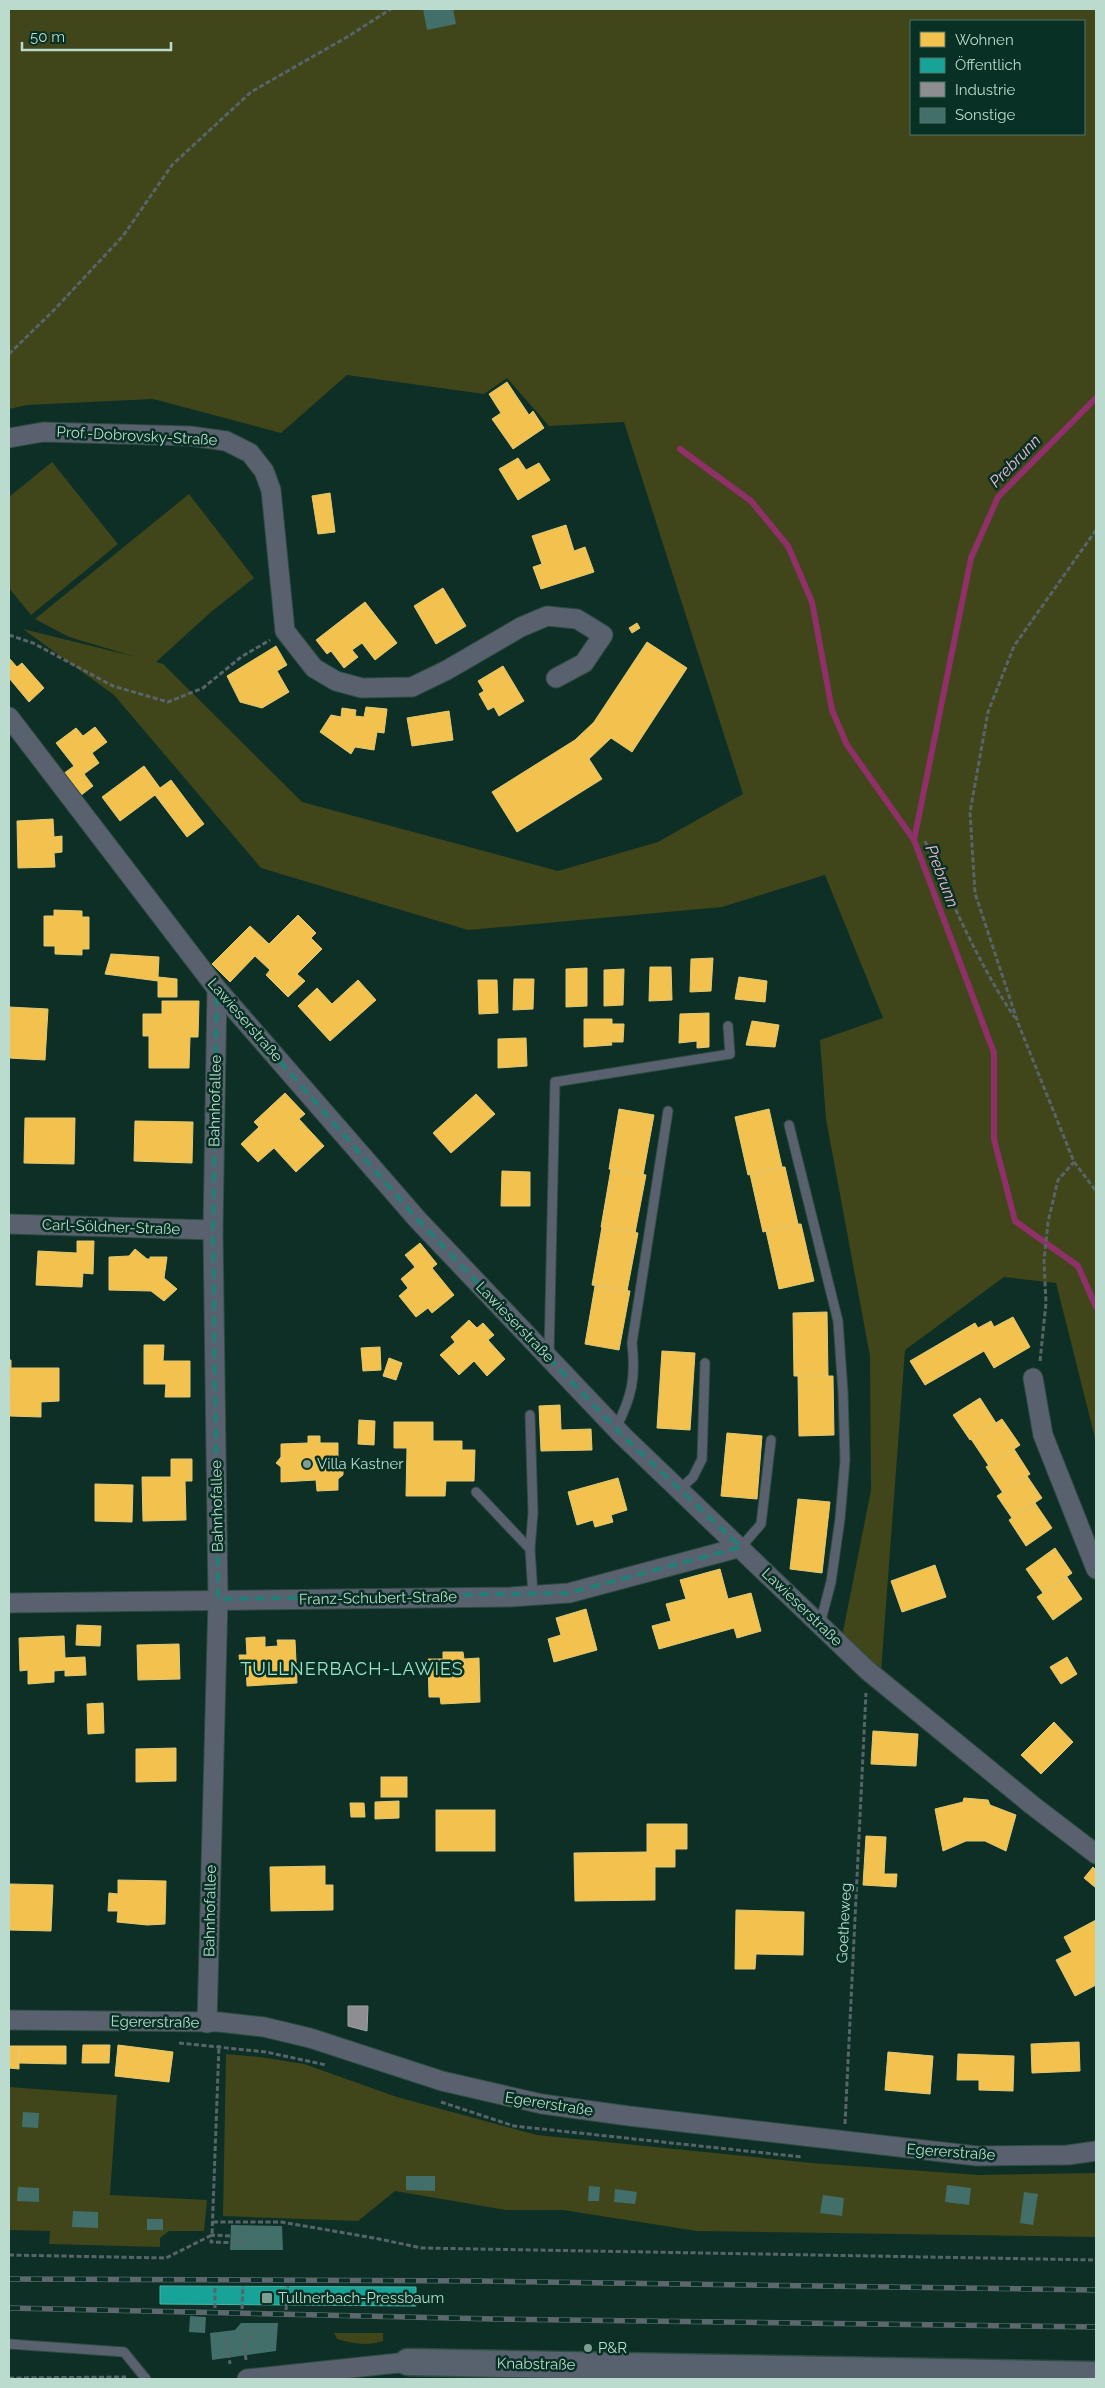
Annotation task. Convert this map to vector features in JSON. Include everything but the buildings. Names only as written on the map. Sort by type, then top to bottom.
[{"type":"street","name":"Prof.-Dobrovsky-Straße","points":[[9,438],[43,432],[190,436],[226,441],[250,453],[264,471],[271,490],[285,631]]},
{"type":"street","points":[[285,631],[314,668],[336,680],[362,688],[412,687],[447,670],[521,627],[547,616],[577,619],[603,635],[584,663],[556,678]]},
{"type":"street","name":"Lawieserstraße","points":[[9,718],[217,989],[418,1220],[549,1358],[616,1428],[867,1670],[1032,1805],[1096,1854]]},
{"type":"street","name":"Bahnhofallee","points":[[213,2022],[218,1599],[214,1230],[217,989]]},
{"type":"street","name":"Carl-Söldner-Straße","points":[[9,1224],[214,1230]]},
{"type":"street","points":[[1033,1378],[1043,1435],[1096,1569]]},
{"type":"street","name":"Franz-Schubert-Straße","points":[[9,1603],[569,1593],[741,1547]]},
{"type":"street","name":"Egererstraße","points":[[9,2020],[213,2022],[264,2027],[310,2038],[442,2081],[542,2104],[629,2116],[976,2156],[1068,2155],[1096,2151]]},
{"type":"street","name":"Knabstraße","points":[[247,2374],[408,2362],[1096,2375]]},
{"type":"lane","points":[[549,1358],[555,1082],[730,1054],[728,1026]]},
{"type":"lane","points":[[616,1428],[633,1389],[635,1369],[632,1343],[668,1112]]},
{"type":"lane","points":[[789,1125],[838,1321],[845,1460],[831,1582],[820,1624]]},
{"type":"lane","points":[[680,1489],[693,1477],[702,1459],[705,1363]]},
{"type":"lane","points":[[530,1415],[533,1513],[530,1549],[533,1595]]},
{"type":"lane","points":[[741,1547],[761,1524],[771,1440]]},
{"type":"lane","points":[[476,1492],[530,1549]]},
{"type":"lane","points":[[9,2344],[124,2352],[146,2378]]},
{"type":"path","points":[[9,354],[53,311],[123,236],[172,165],[251,92],[347,37],[391,9]]},
{"type":"path","points":[[1096,530],[1014,646],[988,712],[970,812],[975,893],[1018,1022],[1074,1162],[1096,1192]]},
{"type":"path","points":[[9,635],[33,643],[113,686],[168,702],[203,688],[241,657],[285,631]]},
{"type":"path","points":[[925,841],[964,930],[996,989],[1018,1022]]},
{"type":"path","points":[[1033,1378],[1041,1359],[1042,1350],[1046,1303],[1044,1261],[1048,1222],[1058,1180],[1074,1162]]},
{"type":"path","name":"Goetheweg","points":[[845,2140],[867,1670]]},
{"type":"path","points":[[213,2022],[213,2222],[211,2242],[244,2243]]},
{"type":"path","points":[[213,2222],[282,2222],[422,2248],[1096,2260]]},
{"type":"path","points":[[9,2255],[166,2258],[212,2235],[230,2236]]},
{"type":"path","points":[[215,2286],[215,2308]]},
{"type":"path","points":[[242,2286],[242,2309]]},
{"type":"path","points":[[286,2310],[288,2286]]},
{"type":"path","points":[[247,2374],[244,2344],[254,2335]]},
{"type":"path","points":[[226,2338],[230,2364]]},
{"type":"path","points":[[9,2378],[146,2378]]},
{"type":"highlighted area","points":[[217,989],[418,1220],[623,1436],[741,1547],[569,1593],[218,1599],[213,1230]]},
{"type":"green space","points":[[9,9],[1096,9],[1096,1442],[1056,1283],[1004,1277],[905,1350],[881,1672],[842,1637],[871,1490],[870,1356],[826,1119],[820,1040],[883,1018],[825,875],[722,907],[468,930],[261,868],[114,695],[23,629],[136,657],[69,637],[35,619],[189,494],[254,578],[211,612],[156,662],[163,664],[302,802],[558,871],[658,842],[743,794],[624,422],[549,426],[507,378],[484,394],[347,375],[281,433],[153,399],[27,405],[9,409]]},
{"type":"green space","points":[[52,462],[118,544],[31,615],[9,588],[9,497]]},
{"type":"green space","points":[[226,2054],[304,2064],[397,2097],[537,2135],[812,2163],[979,2175],[1096,2173],[1096,2237],[697,2231],[563,2210],[506,2210],[395,2191],[358,2221],[223,2216]]},
{"type":"green space","points":[[9,2087],[117,2095],[110,2195],[207,2200],[204,2231],[169,2231],[160,2238],[160,2247],[49,2244],[50,2231],[9,2230]]},
{"type":"green space","points":[[334,2333],[383,2333],[383,2341],[371,2344],[354,2343],[337,2339]]},
{"type":"waterway","name":"Prebrunn","points":[[1096,398],[998,497],[971,558],[914,840],[994,1053],[994,1139],[1015,1221],[1078,1266],[1096,1307]]},
{"type":"waterway","points":[[680,449],[751,501],[788,546],[812,602],[832,710],[847,745],[914,840]]},
{"type":"railway","points":[[9,2279],[479,2281],[1096,2290]]},
{"type":"railway","points":[[9,2308],[494,2319],[1096,2327]]},
{"type":"place","name":"Villa Kastner","points":[[307,1464]]},
{"type":"place","name":"Tullnerbach-Pressbaum","points":[[267,2298]]},
{"type":"place","name":"P&R","points":[[588,2348]]},
{"type":"district","name":"TULLNERBACH-LAWIES","points":[[352,1668]]}]
